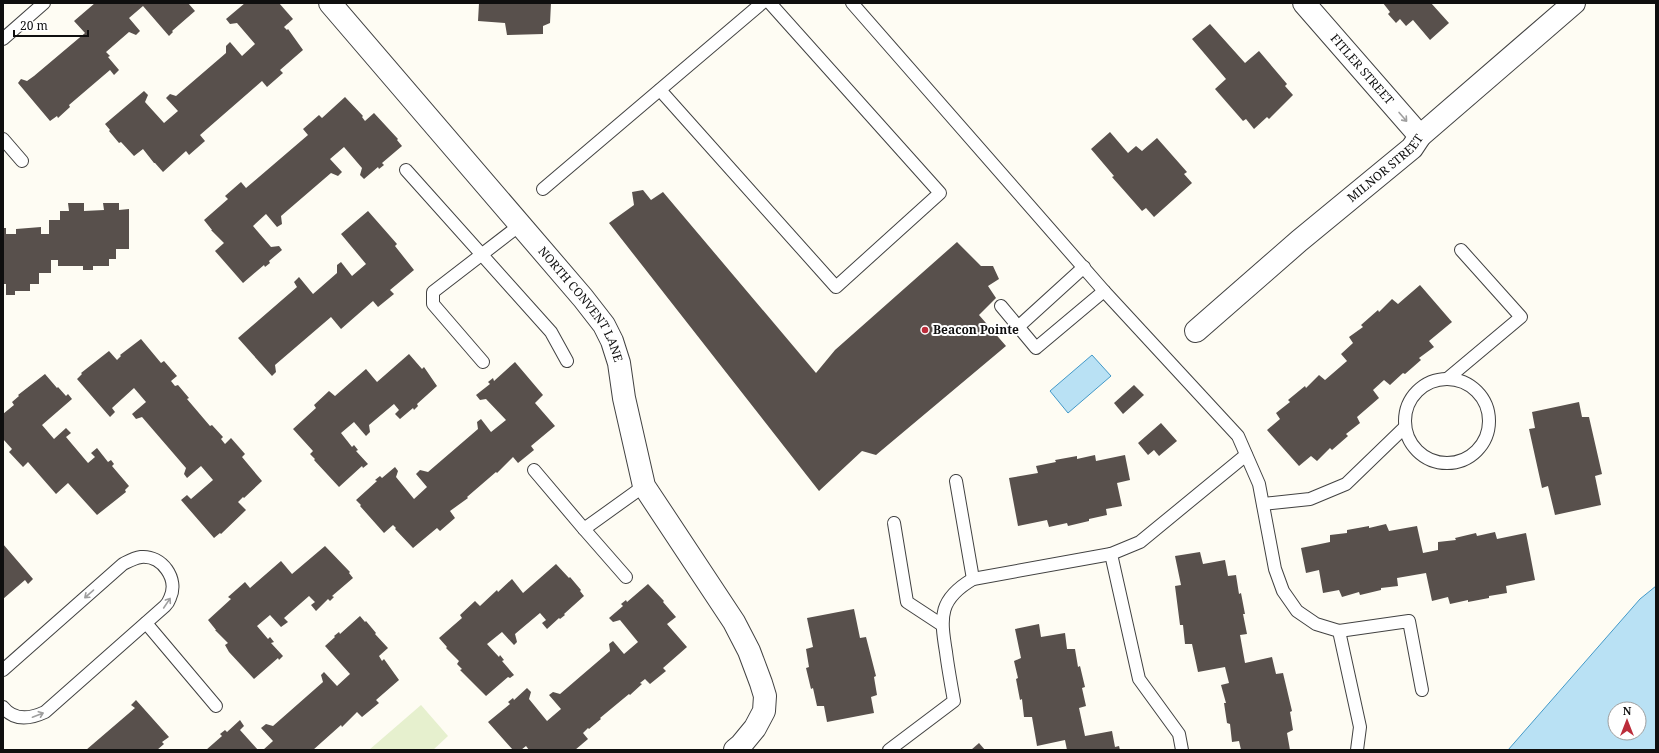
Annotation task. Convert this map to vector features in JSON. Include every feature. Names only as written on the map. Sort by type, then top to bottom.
[{"type":"street","name":"NORTH CONVENT LANE","points":[[330,3],[583,298],[604,325],[620,363],[624,398],[644,486],[734,622],[749,651],[765,696],[764,711],[755,728],[735,750]]},
{"type":"street","name":"FITLER STREET","points":[[1304,3],[1420,136]]},
{"type":"street","name":"MILNOR STREET","points":[[1196,332],[1299,241],[1412,148],[1420,136],[1574,3]]},
{"type":"lane","points":[[3,39],[44,3]]},
{"type":"lane","points":[[543,189],[762,3]]},
{"type":"lane","points":[[660,90],[836,287],[940,193],[770,3]]},
{"type":"lane","points":[[852,3],[1104,291],[1238,436],[1259,484],[1275,569],[1283,591],[1297,611],[1316,624],[1339,631],[1409,621],[1422,690]]},
{"type":"lane","points":[[3,139],[22,161]]},
{"type":"lane","points":[[406,170],[551,332],[567,361]]},
{"type":"lane","points":[[483,362],[433,304],[433,292],[520,225]]},
{"type":"lane","points":[[1447,379],[1521,317],[1461,250]]},
{"type":"lane","points":[[1018,326],[1084,268]]},
{"type":"lane","points":[[1001,306],[1036,348],[1104,291]]},
{"type":"lane","points":[[1447,379],[1459,380],[1470,385],[1479,393],[1486,403],[1489,415],[1489,427],[1486,438],[1470,457],[1459,462],[1435,462],[1424,457],[1415,449],[1409,439],[1405,427],[1405,415],[1408,404],[1415,393],[1429,383],[1447,379]]},
{"type":"lane","points":[[1263,504],[1310,499],[1346,484],[1405,427]]},
{"type":"lane","points":[[889,750],[954,701],[942,625],[944,611],[950,597],[960,587],[973,579],[1111,554],[1140,542],[1246,454]]},
{"type":"lane","points":[[534,470],[626,577]]},
{"type":"lane","points":[[956,481],[973,579]]},
{"type":"lane","points":[[584,529],[644,486]]},
{"type":"lane","points":[[894,523],[907,602],[942,625]]},
{"type":"lane","points":[[1111,554],[1139,679],[1179,734],[1182,750]]},
{"type":"lane","points":[[3,670],[123,564],[132,559],[141,557],[151,558],[164,566],[172,578],[170,598],[165,606],[45,712],[35,717],[25,718],[15,716],[4,710]]},
{"type":"lane","points":[[146,623],[216,706]]},
{"type":"lane","points":[[1339,631],[1360,727],[1357,750]]},
{"type":"green space","points":[[421,705],[448,736],[433,750],[369,750]]},
{"type":"water","points":[[1092,355],[1111,376],[1068,413],[1050,391]]},
{"type":"water","points":[[1656,586],[1656,750],[1508,750],[1640,599]]},
{"type":"building","points":[[95,3],[188,3],[195,11],[172,31],[173,32],[169,36],[143,6],[129,18],[140,31],[136,35],[129,32],[106,52],[110,56],[108,57],[119,70],[114,75],[110,70],[69,105],[70,107],[58,118],[57,116],[50,121],[18,83],[21,79],[27,81],[34,76],[85,33],[74,21]]},
{"type":"building","points":[[245,3],[279,3],[293,19],[284,27],[287,30],[288,29],[303,50],[280,70],[283,73],[267,87],[262,81],[200,135],[205,141],[189,155],[186,151],[163,172],[143,149],[134,156],[121,142],[119,143],[105,124],[144,91],[148,95],[145,102],[164,123],[178,111],[166,98],[170,94],[176,96],[226,53],[226,46],[230,42],[242,56],[255,44],[237,23],[230,24],[226,19]]},
{"type":"building","points":[[479,3],[551,3],[550,23],[543,26],[543,34],[507,35],[505,23],[478,21]]},
{"type":"building","points":[[1383,3],[1431,3],[1449,23],[1430,40],[1413,20],[1406,26],[1400,19],[1396,23],[1388,14],[1390,12]]},
{"type":"building","points":[[1210,24],[1245,63],[1259,51],[1287,84],[1285,86],[1293,95],[1269,119],[1267,117],[1254,129],[1246,119],[1243,121],[1215,89],[1226,79],[1192,39]]},
{"type":"building","points":[[345,97],[363,116],[362,117],[365,121],[374,113],[398,139],[397,140],[402,146],[382,163],[384,165],[379,169],[378,167],[364,179],[360,175],[362,168],[344,147],[330,159],[342,172],[338,176],[331,173],[281,216],[282,224],[277,227],[266,214],[253,226],[271,247],[279,246],[282,250],[269,261],[270,263],[265,267],[264,265],[243,283],[215,251],[224,243],[211,230],[204,220],[228,199],[225,196],[241,182],[246,188],[308,135],[303,129],[319,115],[322,118]]},
{"type":"building","points":[[1110,132],[1128,153],[1136,146],[1142,151],[1157,138],[1187,172],[1184,174],[1192,183],[1154,217],[1146,208],[1142,211],[1112,177],[1114,176],[1091,149]]},
{"type":"building","name":"Beacon Pointe","points":[[643,190],[651,200],[663,192],[816,373],[835,350],[957,242],[981,266],[993,266],[999,279],[988,286],[996,298],[979,315],[1006,346],[876,455],[862,451],[819,491],[609,223],[634,205],[632,192]]},
{"type":"building","points":[[68,203],[84,203],[84,211],[104,210],[103,203],[119,203],[119,210],[129,209],[129,249],[116,249],[116,259],[109,259],[109,266],[93,266],[93,270],[83,270],[83,266],[58,266],[58,260],[51,260],[51,273],[39,273],[39,284],[30,284],[30,291],[15,291],[15,295],[6,295],[6,284],[3,284],[3,228],[6,228],[6,234],[16,234],[16,229],[41,227],[41,234],[49,234],[49,220],[60,220],[60,211],[69,211]]},
{"type":"building","points":[[368,211],[397,244],[395,246],[414,270],[390,290],[394,294],[378,307],[373,301],[341,329],[331,317],[275,365],[276,372],[272,376],[238,338],[297,287],[294,282],[299,277],[313,294],[337,273],[337,265],[341,262],[352,276],[366,264],[341,234]]},
{"type":"building","points":[[1420,285],[1452,322],[1429,341],[1434,347],[1419,358],[1421,360],[1405,374],[1403,373],[1390,385],[1384,380],[1373,390],[1379,398],[1357,417],[1360,423],[1346,434],[1348,436],[1332,450],[1330,448],[1317,461],[1311,456],[1299,466],[1267,430],[1280,419],[1276,413],[1290,402],[1288,400],[1305,386],[1306,388],[1319,375],[1325,380],[1347,361],[1341,354],[1353,343],[1349,337],[1363,327],[1361,325],[1378,310],[1379,312],[1392,299],[1398,304]]},
{"type":"building","points":[[141,339],[161,363],[164,361],[177,376],[171,381],[175,386],[178,385],[189,398],[187,399],[210,426],[212,425],[223,437],[221,439],[225,444],[231,438],[245,454],[242,457],[262,481],[238,502],[246,510],[221,534],[220,533],[214,538],[181,500],[187,495],[191,499],[213,480],[201,466],[187,478],[184,474],[186,468],[142,417],[136,419],[132,414],[146,402],[134,388],[112,408],[115,412],[110,417],[77,379],[82,374],[81,373],[109,351],[117,360],[121,356],[120,355]]},
{"type":"building","points":[[409,354],[422,369],[424,367],[437,386],[417,404],[418,406],[414,410],[413,408],[400,419],[395,414],[399,410],[394,404],[369,425],[370,432],[366,436],[354,422],[341,433],[352,447],[354,445],[358,450],[356,451],[368,464],[363,468],[362,466],[339,487],[314,460],[315,459],[310,454],[313,451],[293,429],[316,408],[314,405],[329,391],[335,396],[366,369],[377,382]]},
{"type":"building","points":[[515,362],[543,395],[535,403],[555,426],[531,446],[534,450],[518,463],[513,457],[497,473],[496,472],[467,497],[468,498],[450,511],[455,518],[440,531],[437,528],[413,548],[393,525],[384,533],[356,500],[377,481],[375,480],[380,476],[382,478],[395,467],[398,471],[396,477],[414,499],[427,487],[416,474],[420,470],[428,472],[478,429],[477,422],[481,419],[491,432],[506,420],[486,399],[480,400],[476,395],[490,384],[488,382],[493,378],[494,381]]},
{"type":"building","points":[[45,374],[57,388],[58,387],[66,396],[68,394],[72,399],[42,425],[54,439],[66,428],[71,433],[66,437],[88,463],[95,457],[91,453],[97,448],[108,462],[111,460],[114,464],[112,466],[129,486],[125,490],[126,492],[97,515],[68,483],[56,494],[28,462],[23,467],[9,452],[12,449],[3,439],[3,414],[14,405],[12,402],[19,396],[18,395]]},
{"type":"building","points":[[1134,385],[1144,395],[1123,414],[1114,403]]},
{"type":"building","points":[[1579,402],[1582,417],[1589,417],[1602,474],[1595,476],[1601,505],[1555,515],[1548,486],[1542,488],[1529,429],[1535,428],[1532,412]]},
{"type":"building","points":[[1161,423],[1177,441],[1159,456],[1154,450],[1148,455],[1138,443]]},
{"type":"building","points":[[1095,455],[1096,461],[1125,455],[1130,480],[1117,483],[1122,506],[1106,509],[1107,515],[1068,526],[1067,523],[1049,527],[1047,520],[1018,526],[1009,478],[1038,473],[1036,466],[1056,462],[1055,460],[1077,456],[1077,459]]},
{"type":"building","points":[[1386,524],[1389,531],[1417,526],[1423,553],[1438,550],[1438,542],[1456,540],[1455,538],[1476,533],[1477,536],[1495,532],[1497,539],[1526,533],[1535,580],[1506,586],[1507,593],[1489,596],[1489,598],[1468,602],[1468,600],[1450,604],[1448,597],[1432,601],[1426,573],[1397,578],[1398,586],[1381,588],[1381,590],[1360,595],[1359,592],[1342,597],[1339,590],[1323,593],[1319,570],[1306,573],[1301,548],[1330,542],[1330,535],[1347,533],[1347,530],[1369,526],[1369,528]]},
{"type":"building","points":[[3,544],[33,579],[28,584],[25,580],[3,599]]},
{"type":"building","points":[[325,546],[350,572],[349,573],[353,578],[332,596],[334,597],[330,601],[328,599],[316,611],[311,605],[315,602],[309,596],[284,618],[288,622],[281,627],[270,615],[257,626],[268,639],[270,637],[274,642],[271,643],[283,656],[279,660],[278,658],[254,679],[229,652],[225,645],[228,643],[215,630],[208,620],[231,599],[228,597],[245,582],[250,588],[281,561],[292,574]]},
{"type":"building","points":[[1200,552],[1203,564],[1225,560],[1228,576],[1236,575],[1239,594],[1241,593],[1245,614],[1243,614],[1247,634],[1240,635],[1245,663],[1272,657],[1276,674],[1283,673],[1292,711],[1290,712],[1293,730],[1287,733],[1290,750],[1241,750],[1239,741],[1232,742],[1230,724],[1227,723],[1224,703],[1226,703],[1221,685],[1229,683],[1225,667],[1198,672],[1192,644],[1185,644],[1183,625],[1180,625],[1175,586],[1181,585],[1175,556]]},
{"type":"building","points":[[556,564],[569,578],[570,577],[584,596],[564,614],[565,615],[560,619],[559,618],[547,629],[542,623],[546,620],[540,613],[515,634],[517,642],[514,645],[502,632],[487,644],[499,657],[500,655],[504,660],[502,661],[514,675],[510,678],[508,677],[486,696],[460,670],[462,669],[457,664],[459,661],[446,648],[447,647],[439,638],[462,618],[460,615],[475,601],[480,606],[497,590],[498,592],[512,579],[523,593]]},
{"type":"building","points":[[648,584],[664,601],[663,602],[676,617],[667,624],[687,647],[663,668],[666,671],[650,684],[645,679],[640,683],[642,684],[630,695],[629,694],[600,718],[601,719],[589,729],[588,728],[583,733],[588,739],[575,750],[529,750],[526,746],[521,750],[513,750],[488,722],[510,704],[508,702],[513,698],[514,700],[527,688],[531,692],[529,699],[547,721],[561,709],[549,695],[553,692],[560,694],[610,651],[609,644],[613,641],[624,654],[638,642],[620,620],[613,622],[609,618],[623,606],[621,604],[626,600],[627,602]]},
{"type":"building","points":[[854,609],[860,638],[866,637],[876,676],[874,677],[877,695],[871,697],[874,713],[827,722],[824,706],[817,706],[806,668],[809,667],[806,649],[813,647],[807,618]]},
{"type":"building","points":[[360,616],[365,622],[366,621],[376,633],[375,634],[388,648],[379,656],[382,661],[384,659],[399,680],[376,700],[379,703],[362,717],[357,712],[342,727],[341,725],[313,750],[263,750],[273,741],[261,728],[266,724],[273,726],[323,682],[321,675],[324,672],[337,686],[350,674],[325,646],[335,637],[334,636],[339,632],[340,634]]},
{"type":"building","points":[[1039,624],[1041,637],[1065,633],[1067,649],[1075,649],[1078,667],[1080,666],[1085,687],[1082,688],[1086,706],[1079,708],[1085,736],[1112,731],[1115,747],[1119,746],[1120,750],[1067,750],[1065,740],[1037,746],[1032,717],[1024,717],[1014,661],[1021,658],[1015,629]]},
{"type":"building","points":[[136,700],[169,737],[162,742],[164,744],[157,750],[86,750],[135,708],[131,705]]},
{"type":"building","points":[[240,720],[244,726],[240,730],[258,750],[206,750],[222,736],[220,734],[225,730],[227,732]]},
{"type":"building","points":[[979,743],[985,750],[971,750]]},
{"type":"place","name":"Beacon Pointe","points":[[925,330]]}]
